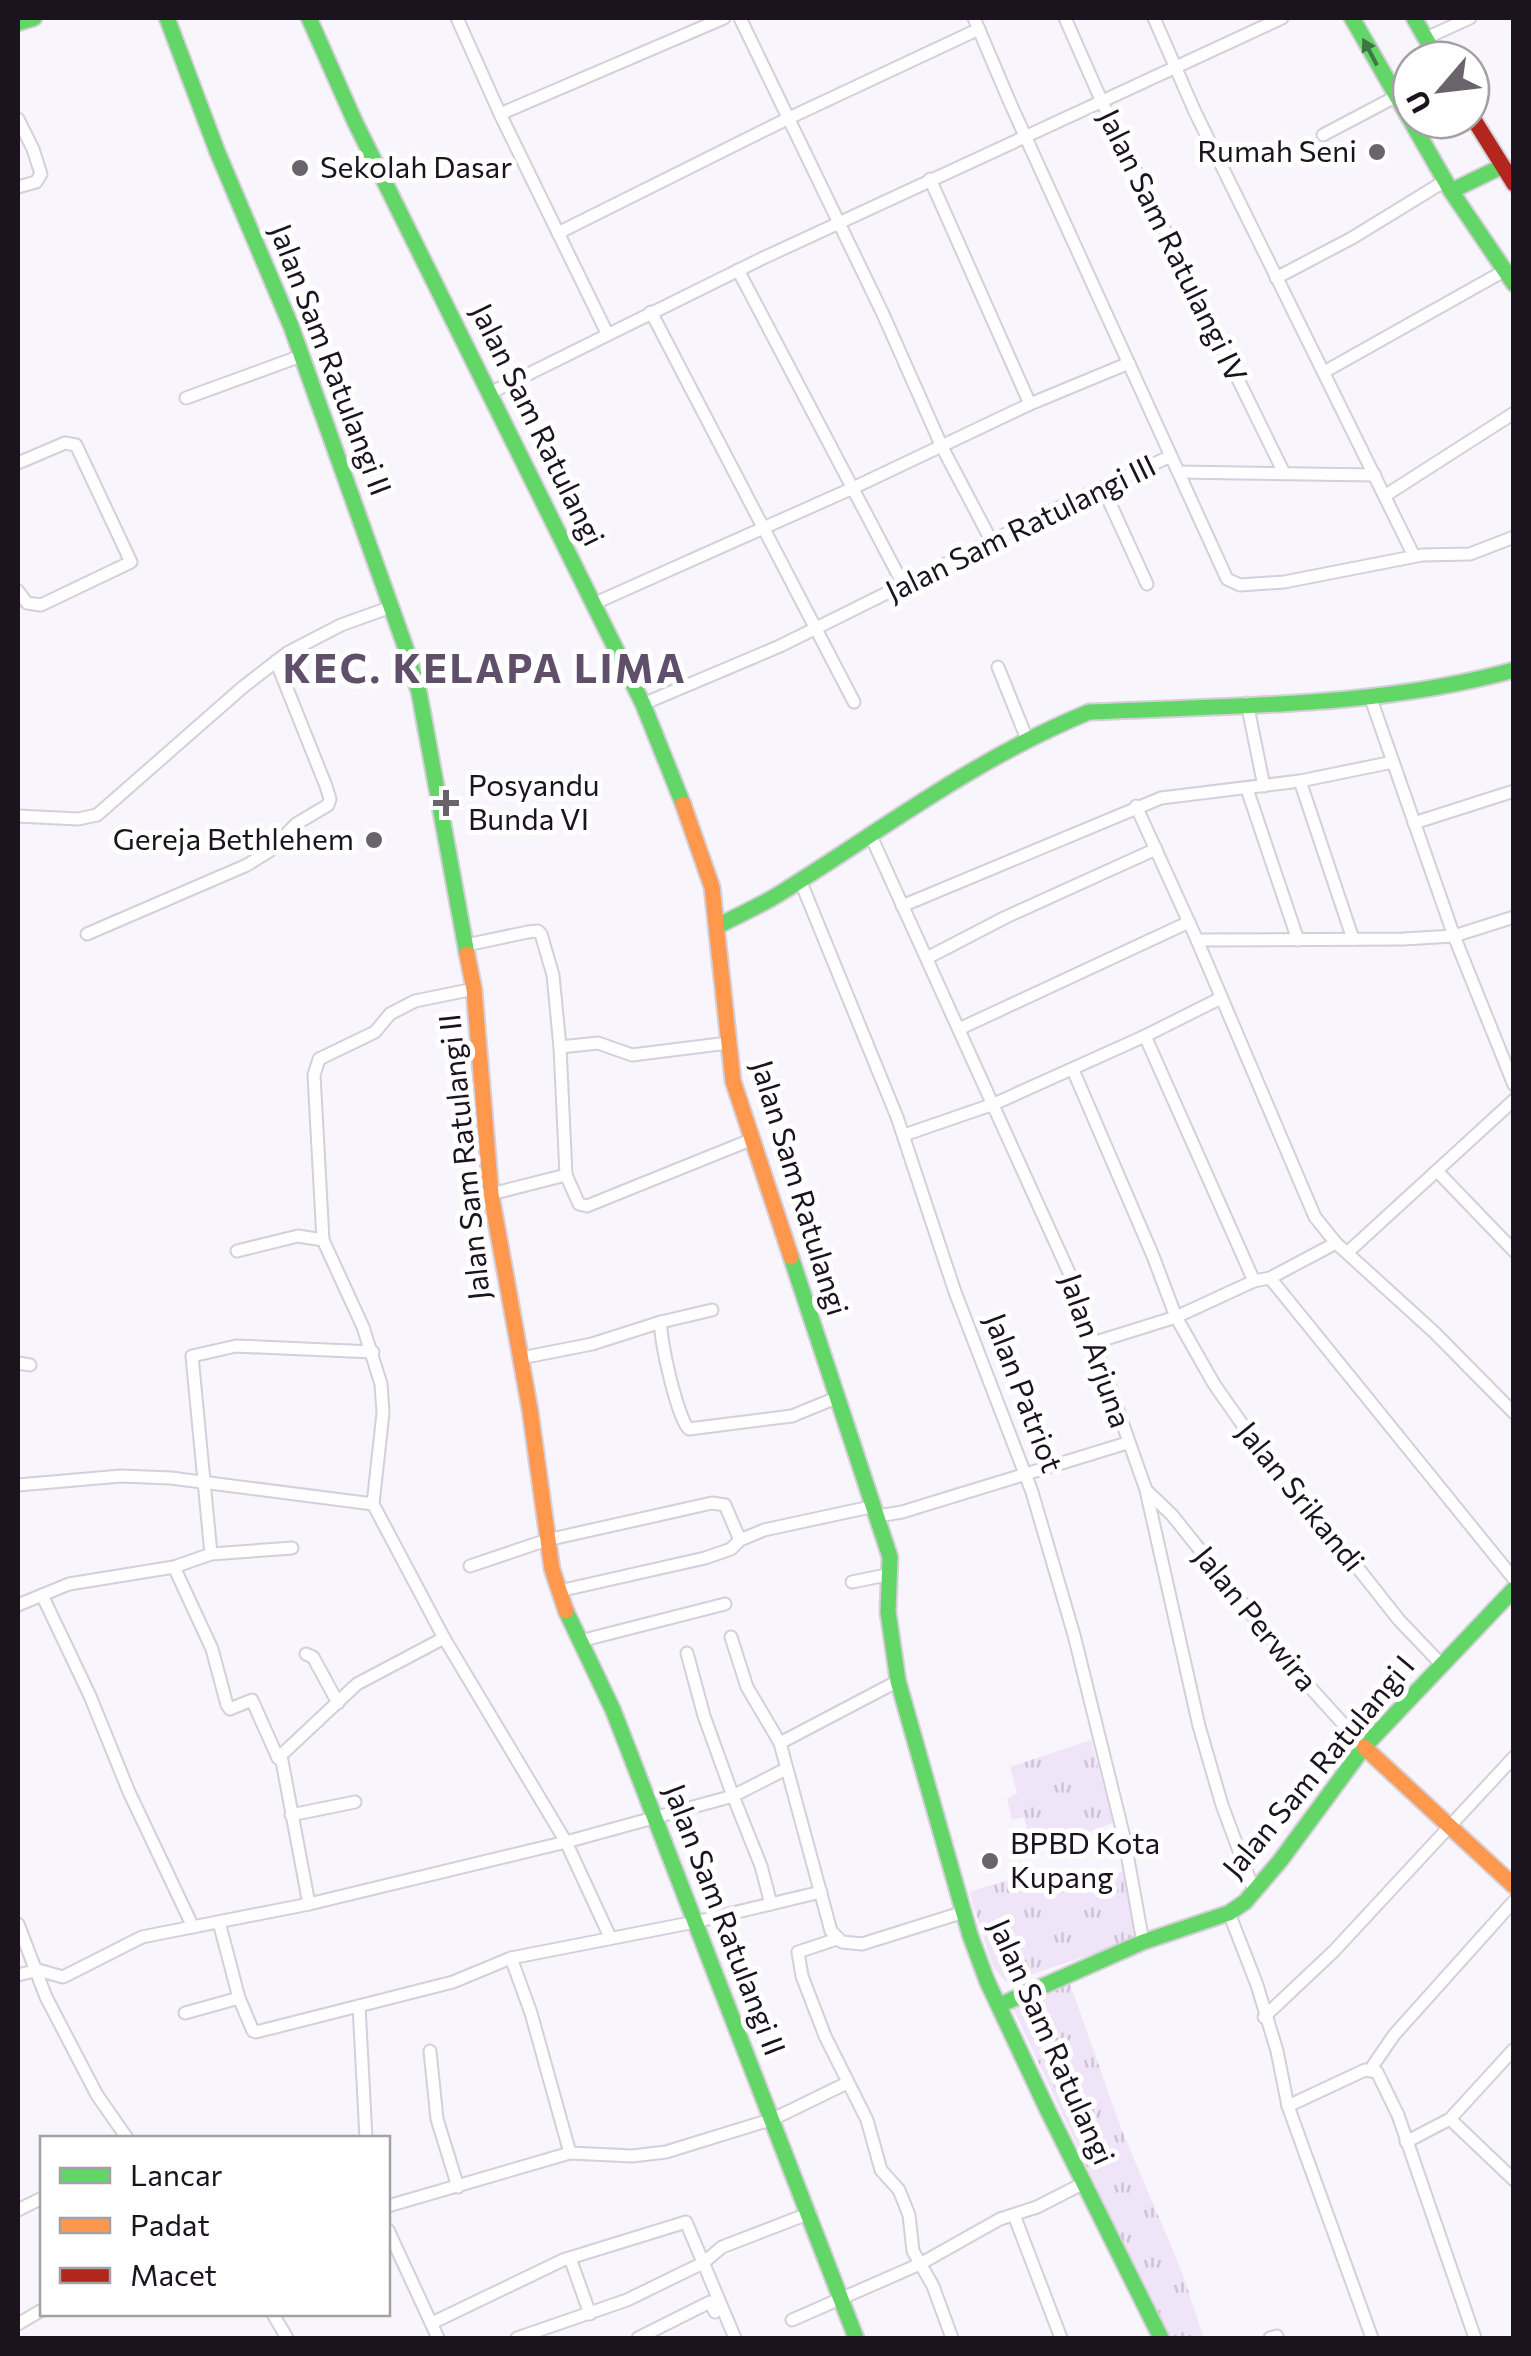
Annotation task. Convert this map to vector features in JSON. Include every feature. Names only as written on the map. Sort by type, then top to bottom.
[{"type":"main road","points":[[18,22],[34,18]]},
{"type":"main road","name":"Jalan Sam Ratulangi II","points":[[167,18],[301,356],[419,692],[474,990],[491,1194],[521,1358],[547,1540],[559,1591],[614,1710],[856,2338]]},
{"type":"main road","name":"Jalan Sam Ratulangi","points":[[310,18],[363,138],[643,704],[706,865],[718,926],[733,1081],[876,1511],[892,1574],[888,1612],[898,1681],[964,1912],[980,1963],[1161,2338]]},
{"type":"main road","points":[[1352,18],[1391,90]]},
{"type":"main road","points":[[1414,18],[1426,38]]},
{"type":"main road","points":[[1421,140],[1509,277]]},
{"type":"main road","points":[[1487,140],[1514,184]]},
{"type":"main road","points":[[1448,186],[1503,166]]},
{"type":"main road","points":[[718,926],[800,880],[916,802],[1054,725],[1098,710],[1370,699],[1470,682],[1514,670]]},
{"type":"main road","name":"Jalan Sam Ratulangi I","points":[[1000,2005],[1143,1942],[1228,1913],[1254,1891],[1364,1748],[1514,1589]]},
{"type":"main road","points":[[1364,1748],[1514,1886]]},
{"type":"street","points":[[461,18],[500,114],[606,333]]},
{"type":"street","points":[[500,114],[724,18]]},
{"type":"street","points":[[740,18],[942,446],[992,542]]},
{"type":"street","name":"Jalan Sam Ratulangi IV","points":[[1065,18],[1102,102],[1284,473]]},
{"type":"street","points":[[1154,18],[1276,278],[1414,556]]},
{"type":"street","points":[[490,393],[839,222],[1282,18]]},
{"type":"street","points":[[1426,38],[1470,18]]},
{"type":"street","points":[[558,233],[977,23],[1171,456]]},
{"type":"street","points":[[1324,135],[1391,99]]},
{"type":"street","points":[[18,119],[41,174],[36,182],[18,187]]},
{"type":"street","points":[[930,179],[1030,404]]},
{"type":"street","points":[[1276,278],[1448,186]]},
{"type":"street","points":[[738,270],[904,586]]},
{"type":"street","points":[[1324,372],[1509,277]]},
{"type":"street","points":[[651,312],[854,702]]},
{"type":"street","points":[[186,398],[301,356]]},
{"type":"street","points":[[593,604],[1030,404],[1129,364]]},
{"type":"street","points":[[1386,495],[1514,414]]},
{"type":"street","points":[[18,463],[65,443],[76,445],[131,562],[41,605],[27,603],[18,591]]},
{"type":"street","name":"Jalan Sam Ratulangi III","points":[[643,704],[817,628],[1171,456],[1224,574],[1232,583],[1284,582],[1414,556],[1470,554],[1514,537]]},
{"type":"street","points":[[1179,472],[1375,475]]},
{"type":"street","points":[[1103,488],[1147,584]]},
{"type":"street","points":[[18,816],[78,820],[97,815],[276,661],[340,625],[391,608]]},
{"type":"street","points":[[87,934],[247,865],[270,850],[296,824],[328,805],[326,786],[276,661]]},
{"type":"street","points":[[998,667],[1027,740]]},
{"type":"street","points":[[1370,699],[1454,936],[1514,1086]]},
{"type":"street","points":[[1247,704],[1264,786]]},
{"type":"street","points":[[902,906],[1160,798],[1300,781],[1392,762]]},
{"type":"street","points":[[1300,781],[1353,939]]},
{"type":"street","points":[[1247,788],[1298,940]]},
{"type":"street","points":[[1414,823],[1514,791]]},
{"type":"street","points":[[1136,806],[1315,1217],[1336,1243],[1514,1413]]},
{"type":"street","name":"Jalan Arjuna","points":[[870,834],[1071,1277],[1096,1342],[1146,1490],[1200,1726],[1222,1805],[1254,1891]]},
{"type":"street","points":[[927,958],[1156,848]]},
{"type":"street","name":"Jalan Patriot","points":[[800,880],[904,1135],[955,1292],[1026,1474],[1074,1635],[1124,1837],[1143,1942]]},
{"type":"street","points":[[1197,940],[1454,936],[1514,917]]},
{"type":"street","points":[[959,1029],[1189,922]]},
{"type":"street","points":[[466,945],[538,931],[545,943],[558,1019],[566,1176],[579,1204],[587,1206],[753,1139]]},
{"type":"street","points":[[474,990],[415,1001],[390,1014],[375,1032],[319,1059],[314,1075],[323,1240],[373,1352],[381,1384],[373,1504],[444,1638],[566,1842],[610,1937]]},
{"type":"street","points":[[904,1135],[994,1104],[1073,1070],[1221,998]]},
{"type":"street","points":[[1145,1036],[1254,1281]]},
{"type":"street","points":[[560,1047],[598,1043],[632,1054],[728,1042]]},
{"type":"street","name":"Jalan Srikandi","points":[[1073,1070],[1154,1256],[1176,1317],[1214,1384],[1264,1457],[1440,1664]]},
{"type":"street","points":[[1348,1252],[1514,1100]]},
{"type":"street","points":[[1437,1171],[1514,1251]]},
{"type":"street","points":[[491,1194],[566,1176]]},
{"type":"street","points":[[237,1251],[298,1236],[323,1240]]},
{"type":"street","points":[[1096,1342],[1176,1317],[1254,1281],[1270,1278],[1336,1243]]},
{"type":"street","points":[[1270,1278],[1514,1578]]},
{"type":"street","points":[[521,1358],[592,1344],[712,1310]]},
{"type":"street","points":[[661,1322],[660,1334],[675,1401],[682,1422],[689,1429],[792,1416],[836,1398]]},
{"type":"street","points":[[212,1554],[202,1481],[193,1355],[236,1346],[373,1352]]},
{"type":"street","points":[[559,1591],[705,1558],[731,1549],[740,1540],[764,1530],[876,1511],[902,1512],[1127,1442]]},
{"type":"street","points":[[18,1485],[121,1476],[202,1481],[373,1504]]},
{"type":"street","name":"Jalan Perwira","points":[[1146,1490],[1172,1515],[1309,1686],[1364,1748]]},
{"type":"street","points":[[470,1566],[547,1540],[718,1503],[731,1514],[740,1540]]},
{"type":"street","points":[[18,1605],[69,1584],[174,1567],[212,1554],[292,1548]]},
{"type":"street","points":[[174,1567],[212,1650],[227,1705],[230,1710],[236,1709],[252,1700],[282,1762],[309,1904]]},
{"type":"street","points":[[852,1582],[892,1574]]},
{"type":"street","points":[[42,1594],[193,1926]]},
{"type":"street","points":[[580,1641],[725,1604]]},
{"type":"street","points":[[730,1637],[747,1687],[780,1743],[831,1930],[837,1939],[851,1945],[862,1944],[964,1912]]},
{"type":"street","points":[[278,1758],[373,1674],[444,1638]]},
{"type":"street","points":[[687,1653],[704,1716],[771,1904]]},
{"type":"street","points":[[306,1654],[313,1657],[338,1702]]},
{"type":"street","points":[[780,1743],[898,1681]]},
{"type":"street","points":[[1264,2017],[1334,1952],[1514,1757]]},
{"type":"street","points":[[18,1975],[38,1970],[64,1977],[125,1944],[566,1842],[733,1796],[786,1770]]},
{"type":"street","points":[[291,1815],[355,1802]]},
{"type":"street","points":[[219,1922],[239,1998],[249,2026],[256,2032],[453,1982],[511,1958],[695,1922],[820,1892]]},
{"type":"street","points":[[1288,2106],[1370,2070],[1394,2035],[1514,1901]]},
{"type":"street","points":[[1228,1913],[1257,1985],[1288,2106],[1372,2338]]},
{"type":"street","points":[[18,1924],[46,1997],[97,2095],[126,2136]]},
{"type":"street","points":[[837,1939],[802,1949],[796,1958],[825,2036],[866,2120],[881,2170],[899,2190],[910,2215],[912,2244],[934,2286],[952,2338]]},
{"type":"street","points":[[511,1958],[570,2152]]},
{"type":"street","points":[[185,2013],[239,1998]]},
{"type":"street","points":[[359,2006],[366,2136]]},
{"type":"street","points":[[430,2051],[437,2119],[458,2188]]},
{"type":"street","points":[[1406,2142],[1450,2119],[1513,2052]]},
{"type":"street","points":[[1370,2070],[1377,2072],[1383,2082],[1475,2338]]},
{"type":"street","points":[[390,2205],[570,2152],[645,2156],[773,2119],[847,2084]]},
{"type":"street","points":[[1450,2119],[1514,2180]]},
{"type":"street","points":[[792,2320],[920,2264],[1000,2219],[1084,2184]]},
{"type":"street","points":[[517,2338],[590,2314],[703,2262],[722,2247],[810,2214]]},
{"type":"street","points":[[1014,2215],[1061,2338]]},
{"type":"street","points":[[432,2323],[526,2275],[686,2222],[735,2338]]},
{"type":"street","points":[[390,2234],[438,2338]]},
{"type":"street","points":[[570,2258],[590,2314]]},
{"type":"street","points":[[638,2338],[710,2302],[726,2338]]},
{"type":"street","points":[[18,2324],[40,2311]]},
{"type":"street","points":[[274,2316],[287,2338]]},
{"type":"street","points":[[663,2326],[669,2338]]},
{"type":"green space","points":[[1091,1740],[1113,1823],[1033,1852],[1024,1817],[1012,1820],[1007,1798],[1017,1793],[1010,1767]]},
{"type":"green space","points":[[1037,1871],[1047,1897],[1124,1871],[1138,1938],[1007,1983],[993,1967],[969,1892]]},
{"type":"green space","points":[[1069,1981],[1121,2128],[1182,2272],[1204,2338],[1167,2338],[1013,2008]]},
{"type":"traffic: fast","points":[[18,23],[34,18]]},
{"type":"traffic: fast","points":[[167,18],[217,151],[291,326],[405,646],[419,692],[467,954]]},
{"type":"traffic: fast","points":[[309,18],[355,122],[643,704],[683,804]]},
{"type":"traffic: fast","points":[[1352,18],[1451,191],[1514,284]]},
{"type":"traffic: fast","points":[[1414,18],[1427,40]]},
{"type":"traffic: fast","points":[[1451,191],[1503,166]]},
{"type":"traffic: fast","points":[[718,926],[779,894],[968,773],[1089,712],[1356,698],[1409,692],[1514,670]]},
{"type":"traffic: fast","points":[[791,1257],[890,1557],[888,1612],[898,1681],[970,1935],[987,1981],[1048,2111],[1161,2338]]},
{"type":"traffic: fast","points":[[1000,2005],[1143,1942],[1229,1913],[1245,1902],[1364,1747],[1514,1589]]},
{"type":"traffic: fast","points":[[566,1611],[613,1710],[856,2338]]},
{"type":"traffic: slow","points":[[683,804],[712,887],[733,1081],[791,1257]]},
{"type":"traffic: slow","points":[[467,954],[474,989],[491,1194],[530,1410],[552,1569],[566,1611]]},
{"type":"traffic: slow","points":[[1364,1747],[1514,1886]]},
{"type":"traffic: jam","points":[[1487,140],[1514,184]]},
{"type":"place","name":"Rumah Seni","points":[[1377,152]]},
{"type":"place","name":"Sekolah Dasar","points":[[300,168]]},
{"type":"place","name":"Posyandu Bunda VI","points":[[446,803]]},
{"type":"place","name":"Gereja Bethlehem","points":[[374,840]]},
{"type":"place","name":"BPBD Kota Kupang","points":[[990,1861]]},
{"type":"district","name":"KEC. KELAPA LIMA","points":[[485,669]]}]
